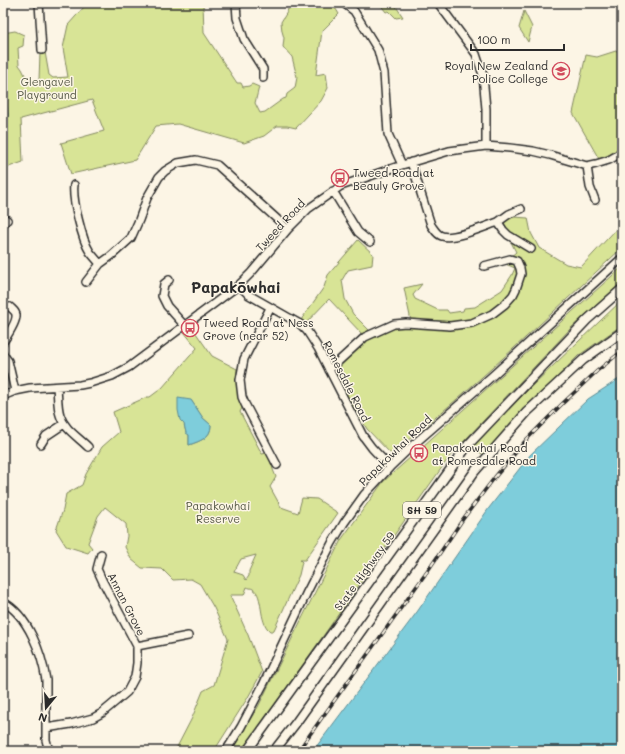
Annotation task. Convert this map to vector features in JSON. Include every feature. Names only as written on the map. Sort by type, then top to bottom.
[{"type":"main road","name":"State Highway 59","points":[[247,751],[468,446],[587,320],[622,289]]},
{"type":"main road","name":"SH 59","points":[[274,751],[295,724],[474,471],[527,412],[544,396],[583,360],[622,332]]},
{"type":"street","points":[[39,3],[42,50]]},
{"type":"street","points":[[236,3],[237,18],[244,40],[262,69],[263,78]]},
{"type":"street","points":[[438,3],[476,54],[483,75],[486,109],[486,146]]},
{"type":"street","points":[[346,5],[354,11],[378,50],[384,73],[388,134],[402,165]]},
{"type":"street","name":"Tweed Road","points":[[3,396],[15,391],[30,388],[90,383],[112,376],[129,367],[239,285],[308,208],[341,186],[411,162],[449,151],[486,146],[550,154],[587,166]]},
{"type":"street","points":[[595,200],[590,187],[587,166],[610,160],[622,151]]},
{"type":"street","points":[[86,282],[100,264],[131,238],[140,220],[147,198],[159,177],[165,171],[178,163],[196,160],[217,165],[288,229]]},
{"type":"street","points":[[411,162],[431,225],[436,232],[442,236],[455,236],[498,222],[509,214],[521,209]]},
{"type":"street","points":[[74,185],[73,193],[83,239],[90,252],[100,264]]},
{"type":"street","points":[[333,190],[358,232],[370,242]]},
{"type":"street","points":[[498,222],[502,230],[508,235],[531,249]]},
{"type":"street","name":"Papakowhai Road","points":[[226,751],[241,727],[264,683],[332,543],[364,495],[413,445],[497,372],[622,258]]},
{"type":"street","points":[[329,370],[365,337],[394,324],[406,323],[450,326],[472,323],[492,314],[505,304],[513,295],[521,274],[517,262],[510,259],[484,266]]},
{"type":"street","points":[[170,280],[164,284],[162,296],[167,306],[185,326]]},
{"type":"street","name":"Romesdale Road","points":[[239,285],[248,295],[300,324],[307,331],[318,348],[363,436],[390,467]]},
{"type":"street","points":[[3,342],[15,321],[16,315],[10,307]]},
{"type":"street","points":[[270,308],[244,360],[240,380],[242,396],[245,404],[277,464]]},
{"type":"street","points":[[3,354],[8,361],[15,391]]},
{"type":"street","points":[[57,386],[60,414],[64,424],[67,429],[88,447]]},
{"type":"street","points":[[41,444],[46,436],[64,424]]},
{"type":"street","name":"Annan Grove","points":[[46,728],[71,724],[93,718],[102,713],[126,693],[135,677],[138,659],[137,646],[97,569],[101,554]]},
{"type":"street","points":[[3,602],[24,620],[38,650],[46,674],[46,740],[49,751]]},
{"type":"street","points":[[137,646],[188,636]]},
{"type":"green space","name":"Glengavel Playground","points":[[90,3],[203,3],[204,33],[237,83],[241,83],[243,87],[252,84],[259,87],[255,103],[260,113],[265,112],[286,98],[287,94],[295,88],[297,77],[292,57],[283,47],[284,38],[281,22],[290,3],[332,3],[339,14],[322,31],[316,75],[326,73],[328,88],[321,101],[296,128],[277,126],[264,136],[244,143],[178,124],[156,126],[135,160],[71,174],[61,143],[104,131],[92,100],[21,119],[23,162],[3,169],[3,33],[15,31],[24,35],[23,46],[18,48],[19,65],[26,77],[35,82],[39,80],[40,53],[45,52],[49,75],[53,78],[68,77],[63,48],[68,25],[84,7]]},
{"type":"green space","points":[[379,3],[397,3],[395,5],[403,17],[396,18],[389,11],[386,12]]},
{"type":"green space","points":[[524,11],[532,27],[528,42],[519,28]]},
{"type":"green space","points":[[622,49],[622,142],[612,153],[599,159],[573,113],[586,55],[597,57]]},
{"type":"green space","points":[[514,217],[528,218],[531,233],[539,248],[566,264],[581,267],[622,223],[622,248],[451,405],[391,454],[367,429],[334,370],[367,340],[396,326],[411,321],[404,288],[422,284],[413,295],[415,299],[438,310],[447,310],[449,313],[463,311],[464,308],[475,307],[502,290],[515,268],[503,263],[516,252],[501,222]]},
{"type":"green space","points":[[358,240],[373,254],[372,265],[348,270],[342,280],[345,299],[353,314],[369,330],[363,335],[329,299],[306,323],[301,320],[324,287],[328,275]]},
{"type":"green space","points":[[622,267],[622,282],[571,328],[450,456],[242,751],[230,751],[258,707],[341,540],[383,482]]},
{"type":"green space","points":[[622,300],[622,325],[578,356],[483,454],[470,448],[535,383]]},
{"type":"green space","name":"Papakowhai Reserve","points":[[191,326],[212,356],[237,369],[237,389],[242,408],[240,412],[262,454],[267,453],[276,477],[270,487],[281,507],[298,513],[302,498],[317,499],[338,513],[305,560],[300,560],[302,562],[299,575],[274,630],[270,631],[266,627],[259,597],[253,589],[247,587],[244,595],[230,595],[248,635],[262,672],[247,699],[214,751],[187,751],[176,749],[192,718],[203,691],[214,685],[228,639],[214,608],[200,584],[191,579],[173,580],[162,569],[142,568],[131,559],[125,547],[127,536],[126,524],[105,507],[98,516],[88,543],[92,548],[88,553],[66,546],[56,530],[63,510],[66,494],[82,485],[86,474],[102,447],[119,432],[113,412],[150,397],[162,388],[197,348],[184,332]],"holes":[[[191,400],[203,418],[211,425],[211,429],[207,436],[189,445],[189,435],[186,431],[184,423]],[[256,555],[249,571],[249,576],[246,580],[243,575],[234,572],[241,559]]]},
{"type":"water","points":[[622,377],[622,751],[313,751],[417,612],[489,508],[530,455],[588,399]]},
{"type":"water","points":[[178,398],[191,400],[203,418],[211,425],[211,429],[207,436],[189,445],[189,435],[186,433],[184,424],[180,420]]},
{"type":"waterway","points":[[3,99],[7,109],[7,119]]},
{"type":"railway","points":[[298,751],[429,569],[463,519],[495,477],[527,439],[562,404],[597,371],[622,351]]},
{"type":"place","name":"Royal New Zealand Police College","points":[[561,71]]},
{"type":"place","name":"Tweed Road at Beauly Grove","points":[[340,178]]},
{"type":"place","name":"Tweed Road at Ness Grove (near 52)","points":[[190,328]]},
{"type":"place","name":"Papakowhai Road at Romesdale Road","points":[[419,453]]},
{"type":"district","name":"Papakōwhai","points":[[236,287]]}]
